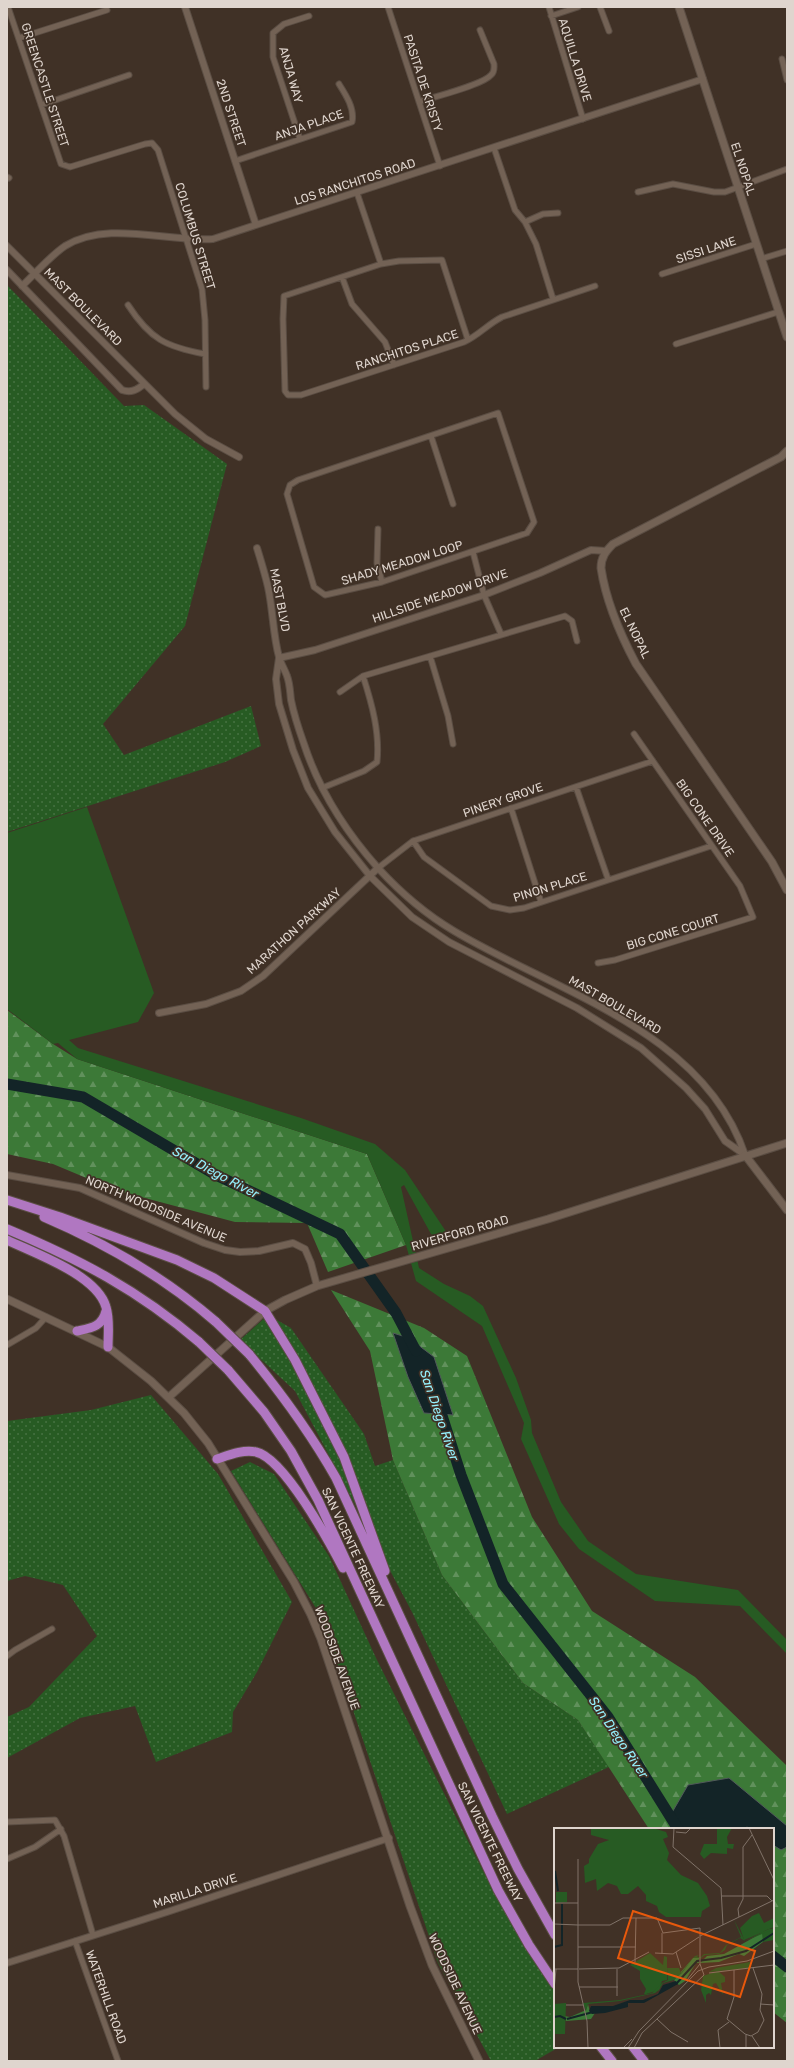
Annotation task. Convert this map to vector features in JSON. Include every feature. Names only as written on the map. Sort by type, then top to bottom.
[{"type":"highway","points":[[7,1200],[60,1217],[177,1260],[214,1278],[265,1311],[295,1360],[344,1457],[401,1618]]},
{"type":"highway","name":"SAN VICENTE FREEWAY","points":[[7,1200],[71,1229],[129,1259],[191,1301],[216,1322],[249,1354],[285,1397],[322,1453],[336,1478],[518,1869],[554,1933]]},
{"type":"highway","name":"SAN VICENTE FREEWAY","points":[[7,1229],[83,1263],[122,1285],[173,1320],[199,1342],[228,1370],[264,1412],[295,1458],[318,1500],[498,1890],[529,1945],[554,1982]]},
{"type":"highway","points":[[7,1240],[84,1278],[95,1287],[107,1308],[108,1347]]},
{"type":"highway","points":[[77,1331],[97,1327],[104,1319],[107,1308]]},
{"type":"highway","points":[[218,1459],[246,1451],[257,1452],[265,1456],[277,1466],[298,1492],[317,1521],[396,1669]]},
{"type":"highway","points":[[602,2048],[612,2061]]},
{"type":"highway","points":[[634,2048],[644,2061]]},
{"type":"main road","name":"EL NOPAL","points":[[679,7],[787,338]]},
{"type":"main road","points":[[606,551],[613,544],[780,457],[787,451]]},
{"type":"main road","name":"EL NOPAL","points":[[606,551],[601,562],[601,569],[611,609],[624,641],[636,664],[772,862],[787,890]]},
{"type":"main road","name":"RIVERFORD ROAD","points":[[169,1397],[265,1311],[284,1300],[317,1286],[548,1219],[745,1155],[787,1143]]},
{"type":"main road","points":[[745,1155],[787,1210]]},
{"type":"main road","name":"WOODSIDE AVENUE","points":[[7,1299],[108,1347],[169,1397],[184,1413],[218,1459],[294,1582],[311,1615],[389,1838],[410,1906],[432,1965],[479,2061]]},
{"type":"street","name":"GREENCASTLE STREET","points":[[8,7],[61,164],[65,167],[70,167],[133,147],[152,143]]},
{"type":"street","name":"2ND STREET","points":[[185,7],[256,225]]},
{"type":"street","name":"PASITA DE KRISTY","points":[[388,7],[440,166]]},
{"type":"street","name":"AQUILLA DRIVE","points":[[549,7],[583,119]]},
{"type":"street","points":[[551,16],[578,7]]},
{"type":"street","points":[[600,7],[609,31]]},
{"type":"street","points":[[19,38],[108,10]]},
{"type":"street","name":"ANJA WAY","points":[[300,139],[273,57],[273,33],[284,24],[309,16]]},
{"type":"street","points":[[419,102],[477,83],[492,75],[495,70],[494,64],[480,30]]},
{"type":"street","points":[[782,59],[787,80]]},
{"type":"street","points":[[41,105],[129,75]]},
{"type":"street","name":"LOS RANCHITOS ROAD","points":[[22,286],[64,247],[83,237],[113,233],[186,240],[213,239],[703,79]]},
{"type":"street","name":"ANJA PLACE","points":[[235,161],[352,122],[352,110],[338,84]]},
{"type":"street","name":"COLUMBUS STREET","points":[[152,143],[158,150],[202,289],[206,387]]},
{"type":"street","points":[[494,148],[515,210],[525,222],[536,244],[553,299]]},
{"type":"street","points":[[638,192],[673,184],[714,192],[725,192],[787,170]]},
{"type":"street","points":[[357,193],[381,264]]},
{"type":"street","points":[[525,222],[543,214],[558,213]]},
{"type":"street","name":"SISSI LANE","points":[[662,274],[756,244]]},
{"type":"street","name":"MAST BOULEVARD","points":[[7,246],[174,414],[206,439],[239,457]]},
{"type":"street","points":[[761,259],[787,251]]},
{"type":"street","points":[[394,365],[386,342],[352,304],[342,277],[381,264],[399,260],[442,260],[468,340]]},
{"type":"street","points":[[7,270],[122,390],[128,392],[137,390],[144,384]]},
{"type":"street","name":"RANCHITOS PLACE","points":[[342,277],[284,296],[283,319],[285,391],[288,395],[301,395],[468,340],[498,319],[553,299],[595,286]]},
{"type":"street","points":[[128,305],[143,327],[160,340],[177,348],[205,354]]},
{"type":"street","points":[[676,344],[778,312]]},
{"type":"street","name":"SHADY MEADOW LOOP","points":[[498,413],[534,522],[527,533],[382,582],[325,596],[314,586],[287,494],[290,485],[298,480],[431,436],[498,413]]},
{"type":"street","points":[[431,436],[453,504]]},
{"type":"street","points":[[378,529],[377,563],[382,582]]},
{"type":"street","name":"MAST BLVD","points":[[257,548],[268,586],[279,658]]},
{"type":"street","name":"HILLSIDE MEADOW DRIVE","points":[[279,658],[315,650],[484,595],[540,573],[591,550],[606,551]]},
{"type":"street","points":[[474,552],[484,595],[501,634]]},
{"type":"street","points":[[340,692],[363,676],[565,616],[572,621],[577,641]]},
{"type":"street","points":[[430,656],[448,716],[452,744]]},
{"type":"street","name":"MAST BOULEVARD","points":[[279,658],[288,678],[292,702],[304,744],[322,788],[346,827],[378,868],[420,907],[454,931],[597,1005],[650,1036],[697,1078],[716,1099],[738,1133],[745,1155]]},
{"type":"street","name":"MAST BOULEVARD","points":[[279,658],[276,679],[279,704],[293,750],[308,788],[334,832],[370,876],[412,917],[449,942],[591,1016],[641,1048],[666,1068],[705,1109],[725,1141],[745,1155]]},
{"type":"street","points":[[322,788],[364,771],[377,762],[378,752],[374,710],[363,676]]},
{"type":"street","name":"BIG CONE DRIVE","points":[[634,734],[740,886],[753,917]]},
{"type":"street","name":"PINERY GROVE","points":[[370,876],[413,841],[653,761]]},
{"type":"street","points":[[576,787],[608,880]]},
{"type":"street","points":[[511,808],[541,902]]},
{"type":"street","name":"PINON PLACE","points":[[413,841],[424,857],[491,906],[503,909],[517,909],[541,902],[711,846]]},
{"type":"street","name":"MARATHON PARKWAY","points":[[159,1013],[206,1004],[241,991],[263,976],[370,876]]},
{"type":"street","name":"BIG CONE COURT","points":[[598,963],[615,960],[753,917]]},
{"type":"street","points":[[591,1016],[597,1005]]},
{"type":"street","name":"NORTH WOODSIDE AVENUE","points":[[7,1175],[80,1188],[204,1243],[225,1250],[240,1252],[258,1251],[293,1244],[305,1249],[312,1263],[317,1286]]},
{"type":"street","points":[[7,1345],[36,1328],[46,1317]]},
{"type":"street","points":[[7,1656],[52,1629]]},
{"type":"street","points":[[7,1822],[55,1820],[61,1830],[93,1935]]},
{"type":"street","points":[[7,1859],[35,1847],[61,1830]]},
{"type":"street","name":"MARILLA DRIVE","points":[[7,1963],[389,1838]]},
{"type":"street","name":"WATERHILL ROAD","points":[[75,1941],[118,2061]]},
{"type":"green space","points":[[7,285],[124,406],[144,405],[227,464],[185,626],[103,724],[124,755],[251,706],[261,746],[225,762],[7,832]]},
{"type":"green space","points":[[87,807],[154,993],[138,1022],[69,1040],[78,1048],[301,1118],[375,1144],[405,1170],[447,1233],[440,1240],[431,1234],[404,1185],[401,1187],[419,1268],[444,1284],[470,1296],[483,1306],[516,1378],[531,1420],[532,1433],[561,1502],[588,1541],[636,1574],[738,1590],[787,1640],[787,1654],[740,1606],[655,1601],[579,1549],[559,1524],[521,1439],[524,1423],[482,1326],[416,1281],[406,1245],[367,1154],[77,1059],[58,1043],[53,1044],[7,1009],[7,833]]},
{"type":"green space","points":[[7,1010],[53,1044],[77,1059],[367,1154],[406,1245],[328,1272],[307,1223],[235,1222],[115,1190],[53,1164],[7,1154]]},
{"type":"green space","points":[[331,1290],[424,1328],[467,1356],[532,1517],[592,1611],[695,1677],[787,1766],[787,2023],[774,2013],[774,1828],[648,1828],[578,1720],[523,1683],[442,1575],[393,1460],[370,1351]]},
{"type":"green space","points":[[268,1315],[291,1328],[364,1434],[375,1466],[393,1460],[442,1575],[523,1683],[578,1720],[609,1767],[507,1814],[412,1612],[295,1391],[240,1340]]},
{"type":"green space","points":[[151,1395],[218,1474],[292,1602],[257,1672],[233,1712],[232,1732],[156,1762],[135,1706],[80,1718],[7,1758],[7,1717],[29,1707],[97,1636],[63,1585],[25,1576],[7,1581],[7,1421],[91,1410]]},
{"type":"green space","points":[[250,1462],[274,1474],[329,1556],[377,1660],[483,1871],[536,1961],[554,1988],[554,2048],[557,2048],[535,2061],[491,2061],[438,1963],[322,1618],[231,1471]]},
{"type":"shaded area","points":[[393,1333],[409,1338],[434,1357],[453,1415],[424,1413],[408,1377]]},
{"type":"shaded area","points":[[729,1778],[787,1826],[787,1847],[781,1850],[774,1846],[774,1828],[677,1828],[670,1816],[688,1785]]},
{"type":"waterway","name":"San Diego River","points":[[7,1084],[83,1097],[216,1175],[340,1234],[396,1313],[416,1351]]},
{"type":"waterway","name":"San Diego River","points":[[437,1400],[461,1475],[503,1584],[608,1717],[677,1828]]},
{"type":"waterway","name":"San Diego River","points":[[774,1957],[787,1967]]}]
